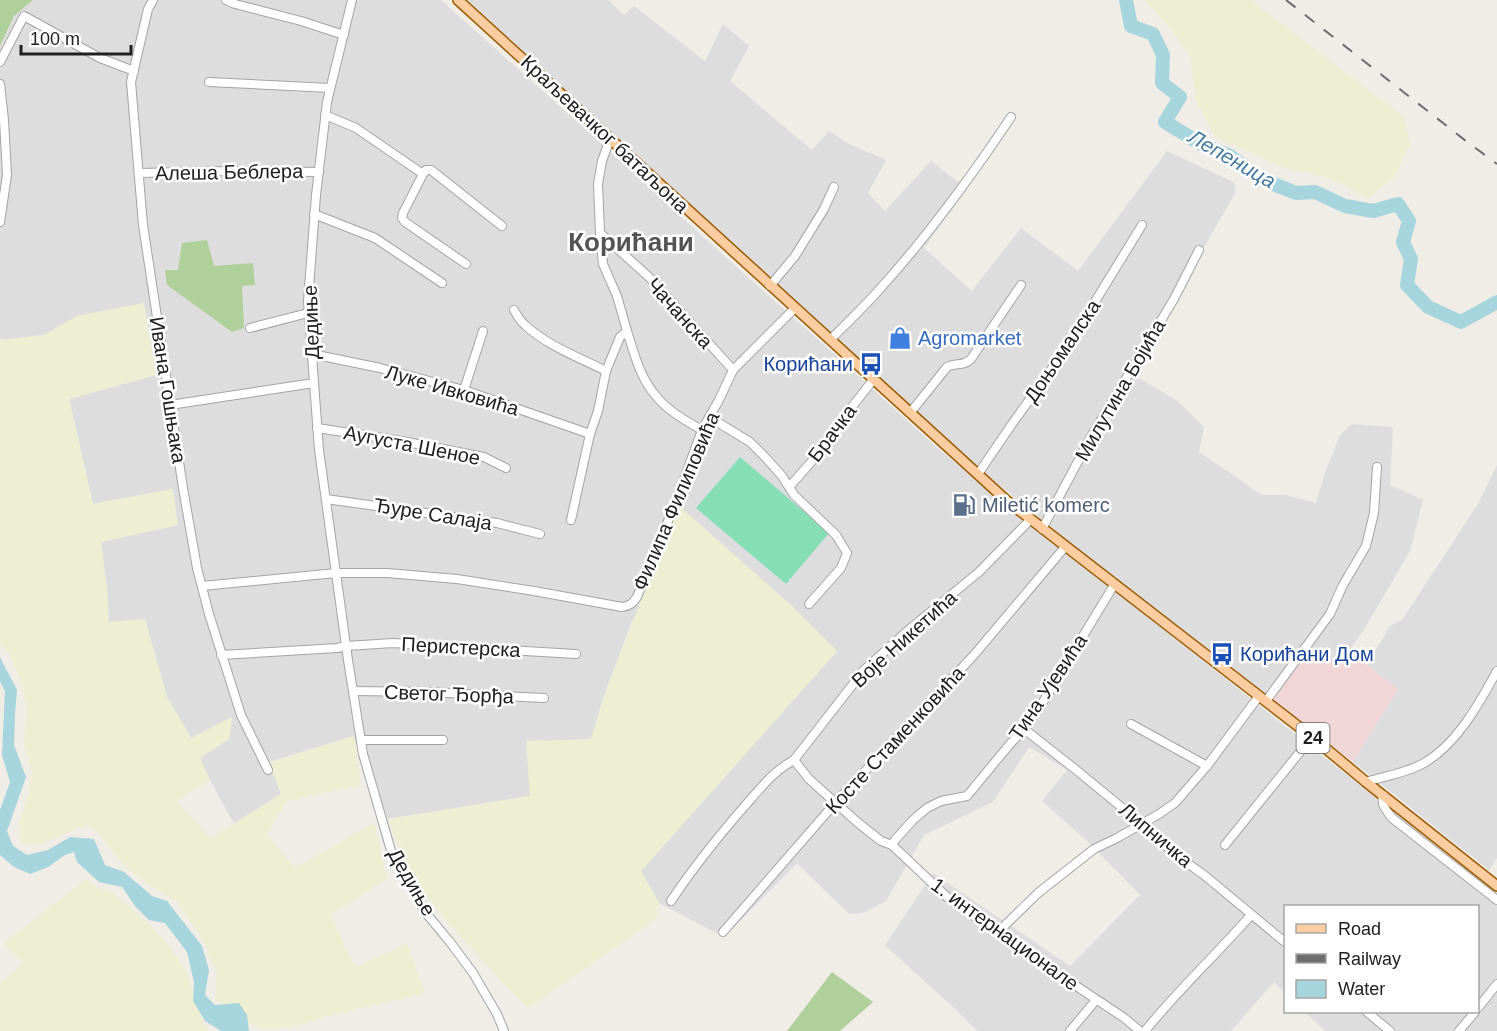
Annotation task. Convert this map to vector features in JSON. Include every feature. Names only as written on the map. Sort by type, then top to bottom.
[{"type":"main road","name":"Краљевачког батаљона","points":[[458,0],[873,380],[1030,520],[1311,737],[1497,886]]},
{"type":"street","name":"Ивана Гошњака","points":[[153,0],[148,9],[131,82],[143,225],[183,488],[208,614],[241,715],[268,770]]},
{"type":"street","points":[[226,0],[344,35]]},
{"type":"street","name":"Дедиње","points":[[352,0],[325,115],[314,214],[308,312],[317,428],[346,646],[363,754],[392,854],[425,912],[472,973],[497,1014],[504,1031]]},
{"type":"street","points":[[0,62],[24,16],[100,58],[134,71]]},
{"type":"street","points":[[209,82],[330,88]]},
{"type":"street","points":[[0,84],[7,175],[0,222]]},
{"type":"street","points":[[325,115],[356,128],[423,174]]},
{"type":"street","points":[[830,340],[878,291],[932,227],[981,162],[1011,117]]},
{"type":"street","points":[[610,139],[602,161],[598,184],[603,264],[617,296],[636,361],[647,383],[656,397],[679,417],[702,430]]},
{"type":"street","points":[[466,264],[402,218],[426,170],[431,170],[502,226]]},
{"type":"street","name":"Алеша Беблера","points":[[139,173],[319,172]]},
{"type":"street","points":[[770,286],[795,256],[824,209],[834,187]]},
{"type":"street","points":[[314,214],[375,238],[442,283]]},
{"type":"street","name":"Доњомалска","points":[[978,474],[1066,349],[1142,225]]},
{"type":"street","name":"Чачанска","points":[[600,233],[650,278],[733,370]]},
{"type":"street","name":"Милутина Бојића","points":[[1042,530],[1092,435],[1168,309],[1199,250]]},
{"type":"street","points":[[910,413],[947,367],[954,364],[962,365],[971,359],[1021,285]]},
{"type":"street","name":"Филипа Филиповића","points":[[336,573],[387,573],[457,579],[622,608],[628,607],[637,597],[702,430],[733,370],[795,308]]},
{"type":"street","points":[[514,310],[523,324],[538,335],[606,371]]},
{"type":"street","points":[[250,328],[308,312]]},
{"type":"street","points":[[464,390],[483,331]]},
{"type":"street","points":[[571,520],[606,371],[620,337],[627,331]]},
{"type":"street","name":"Луке Ивковића","points":[[312,354],[380,368],[464,390],[590,434]]},
{"type":"street","name":"Брачка","points":[[790,486],[819,453],[873,380]]},
{"type":"street","points":[[170,405],[314,383]]},
{"type":"street","points":[[709,417],[750,442],[771,463],[795,495],[836,535],[847,553],[841,568],[809,604]]},
{"type":"street","name":"Аугуста Шеное","points":[[317,428],[484,457],[506,468]]},
{"type":"street","points":[[999,931],[1038,893],[1094,849],[1160,814],[1175,803],[1262,699],[1330,614],[1342,585],[1366,546],[1374,513],[1377,467]]},
{"type":"street","name":"Ђуре Салаја","points":[[326,499],[497,523],[540,534]]},
{"type":"street","name":"Воје Никетића","points":[[671,901],[694,866],[769,778],[780,767],[794,760],[864,670],[979,572],[1030,520]]},
{"type":"street","name":"Косте Стаменковића","points":[[723,932],[836,802],[974,655],[1065,547]]},
{"type":"street","points":[[202,586],[336,573]]},
{"type":"street","name":"Тина Ујевића","points":[[892,845],[913,820],[927,808],[941,801],[967,796],[1024,729],[1043,702],[1114,585]]},
{"type":"street","name":"Перистерска","points":[[346,646],[393,643],[576,654]]},
{"type":"street","points":[[221,655],[346,646]]},
{"type":"street","points":[[1366,782],[1418,766],[1438,752],[1459,732],[1470,717],[1497,671]]},
{"type":"street","name":"Светог Ђорђа","points":[[353,691],[544,698]]},
{"type":"street","points":[[1131,724],[1207,766]]},
{"type":"street","name":"Липничка","points":[[1024,729],[1284,941]]},
{"type":"street","points":[[1225,845],[1311,737]]},
{"type":"street","points":[[361,740],[443,740]]},
{"type":"street","name":"1. интернационале","points":[[794,760],[809,779],[857,822],[881,841],[892,845],[947,897],[1142,1031]]},
{"type":"street","points":[[1383,795],[1383,807],[1392,818],[1497,900]]},
{"type":"street","points":[[1142,1031],[1251,915]]},
{"type":"street","points":[[1479,1006],[1497,984]]},
{"type":"street","points":[[1070,1031],[1096,999]]},
{"type":"street","points":[[1369,1013],[1389,1031]]},
{"type":"street","points":[[1459,1031],[1474,1013]]},
{"type":"shaded area","points":[[33,0],[441,0],[934,445],[1010,510],[1497,894],[1497,1031],[1325,1031],[1306,1013],[1479,1013],[1479,905],[1284,905],[1284,992],[1274,982],[1231,1031],[977,1031],[885,945],[933,873],[1070,966],[1140,895],[1088,842],[1042,801],[1067,770],[1029,747],[993,802],[924,835],[886,901],[863,913],[849,914],[797,863],[724,937],[659,903],[641,871],[837,651],[632,621],[604,696],[591,740],[530,796],[388,819],[353,736],[269,762],[281,794],[234,824],[200,758],[229,739],[232,718],[191,738],[167,697],[145,619],[109,622],[101,542],[177,525],[173,489],[93,504],[69,399],[155,375],[144,303],[77,316],[44,335],[3,340],[0,338],[0,46],[14,16]]},
{"type":"shaded area","points":[[467,0],[608,0],[624,15],[634,6],[705,61],[723,24],[749,46],[730,81],[812,150],[829,131],[849,144],[886,160],[868,193],[885,211],[931,161],[967,189],[924,248],[972,291],[1021,228],[1078,271],[1167,151],[1235,183],[1235,193],[1132,374],[1178,401],[1204,427],[1199,452],[1262,495],[1286,495],[1316,503],[1340,435],[1352,424],[1393,427],[1390,485],[1423,500],[1410,551],[1365,628],[1338,667],[1311,647],[1273,699],[1093,561],[998,484],[849,352]]},
{"type":"shaded area","points":[[1497,465],[1497,858],[1489,870],[1353,762],[1398,689],[1367,665],[1390,626],[1402,620],[1478,504]]},
{"type":"shaded area","points":[[1311,646],[1338,667],[1349,651],[1398,689],[1353,762],[1273,700]]},
{"type":"green space","points":[[0,0],[33,0],[14,16],[0,46]]},
{"type":"green space","points":[[1144,0],[1250,0],[1404,117],[1410,144],[1396,175],[1368,199],[1344,184],[1318,175],[1288,169],[1215,137],[1196,100],[1190,56],[1172,30]]},
{"type":"green space","points":[[207,240],[214,266],[253,263],[255,285],[242,286],[244,328],[232,332],[167,285],[165,270],[178,270],[182,243]]},
{"type":"green space","points":[[144,303],[156,375],[69,399],[93,504],[173,489],[178,525],[101,542],[109,622],[145,619],[167,697],[191,738],[232,717],[229,739],[200,758],[210,780],[176,801],[211,838],[281,794],[269,763],[354,736],[361,785],[287,801],[267,834],[295,868],[374,823],[387,879],[330,915],[355,967],[407,944],[425,993],[287,1028],[263,1029],[234,1019],[215,999],[217,971],[200,935],[176,901],[128,869],[97,831],[86,825],[37,845],[21,844],[19,822],[28,797],[32,773],[24,743],[27,708],[20,679],[10,654],[0,642],[0,338],[3,340],[44,335],[77,316]]},
{"type":"green space","points":[[740,457],[829,533],[786,584],[696,508]]},
{"type":"green space","points":[[678,505],[793,607],[837,651],[641,871],[659,903],[656,919],[528,1008],[445,919],[407,868],[388,819],[530,796],[526,741],[591,739],[604,696]]},
{"type":"green space","points":[[86,879],[100,889],[111,891],[147,922],[172,949],[187,973],[203,1022],[209,1031],[0,1031],[0,984],[24,962],[3,944]]},
{"type":"green space","points":[[832,972],[873,1002],[840,1031],[787,1031]]},
{"type":"water","points":[[0,657],[17,690],[14,745],[26,777],[7,831],[13,846],[27,855],[48,850],[70,837],[94,839],[105,865],[124,872],[152,896],[167,901],[202,946],[209,970],[205,995],[215,1005],[239,1003],[247,1015],[249,1031],[221,1031],[205,1021],[193,1001],[194,982],[187,952],[165,923],[149,920],[135,906],[122,887],[99,882],[77,862],[74,852],[30,874],[14,867],[0,855],[0,810],[10,782],[2,755],[5,691],[0,681]]},
{"type":"waterway","name":"Лепеница","points":[[1126,0],[1131,26],[1153,34],[1163,55],[1162,83],[1180,97],[1165,122],[1201,144],[1230,156],[1261,179],[1296,193],[1315,192],[1345,206],[1373,211],[1398,204],[1409,221],[1403,242],[1411,259],[1407,285],[1428,307],[1461,322],[1497,302]]},
{"type":"railway","points":[[1286,0],[1497,164]]},
{"type":"place","name":"Agromarket","points":[[900,338]]},
{"type":"place","name":"Корићани","points":[[871,364]]},
{"type":"place","name":"Miletić komerc","points":[[964,505]]},
{"type":"place","name":"Корићани Дом","points":[[1222,654]]},
{"type":"district","name":"Корићани","points":[[631,242]]}]
